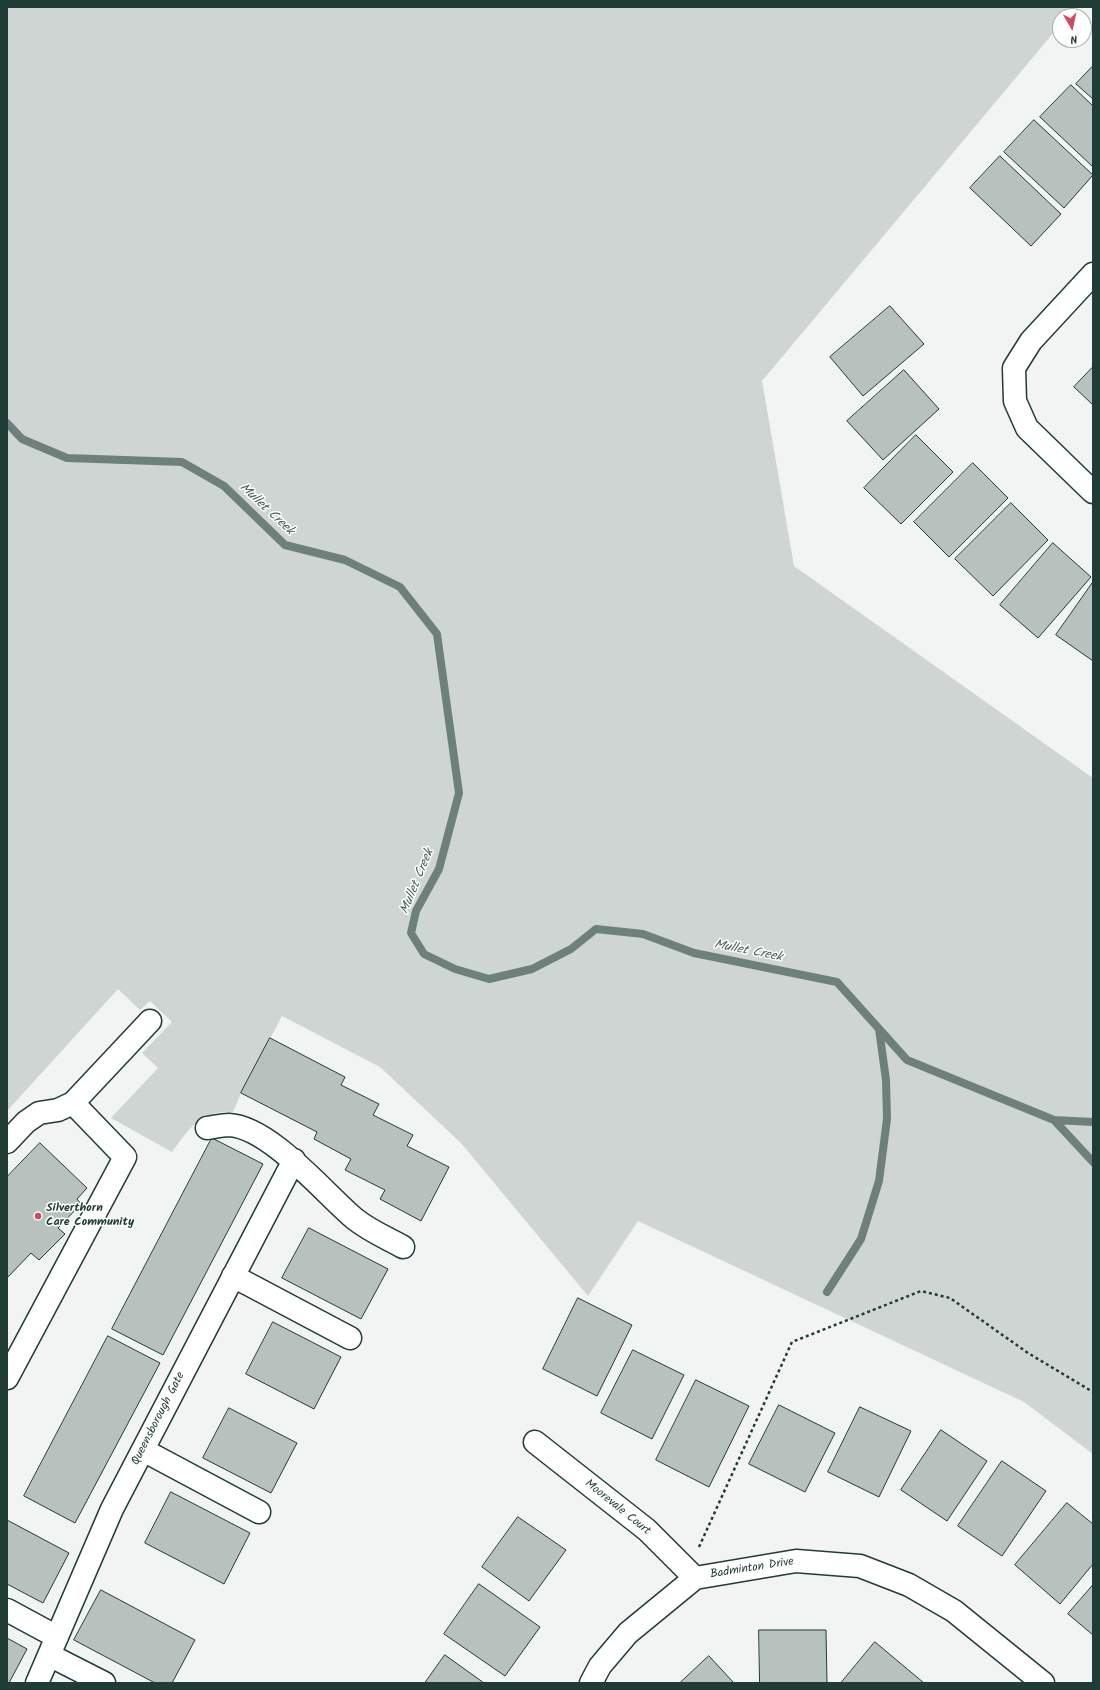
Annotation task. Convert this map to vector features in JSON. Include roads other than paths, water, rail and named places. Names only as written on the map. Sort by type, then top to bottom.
[{"type":"street","points":[[1093,274],[1031,341],[1014,368],[1015,401],[1027,428],[1093,492]]},
{"type":"street","points":[[7,1142],[26,1122],[40,1114],[58,1110],[73,1103],[150,1020]]},
{"type":"street","points":[[7,1378],[126,1157],[73,1103]]},
{"type":"street","points":[[207,1128],[230,1125],[248,1130],[264,1139],[294,1160],[355,1219],[370,1230],[403,1247]]},
{"type":"street","name":"Queensborough Gate","points":[[37,1683],[112,1509],[294,1160]]},
{"type":"street","points":[[233,1276],[350,1338]]},
{"type":"street","name":"Moorevale Court","points":[[535,1442],[647,1530],[692,1574]]},
{"type":"street","points":[[143,1450],[259,1512]]},
{"type":"street","name":"Badminton Drive","points":[[591,1683],[600,1666],[628,1633],[692,1574],[796,1561],[860,1566],[909,1585],[954,1611],[1042,1683]]},
{"type":"street","points":[[7,1610],[104,1683]]},
{"type":"waterway","name":"Mullet Creek","points":[[7,423],[22,439],[67,458],[182,462],[224,486],[285,545],[345,560],[400,587],[437,634],[459,793],[439,869],[416,911],[411,933],[424,954],[455,969],[489,979],[532,969],[571,949],[596,929],[643,934],[694,953],[837,982],[907,1060],[1054,1120],[1093,1162]]},
{"type":"waterway","points":[[827,1292],[861,1239],[879,1181],[887,1119],[886,1080],[879,1029]]},
{"type":"waterway","points":[[1054,1120],[1093,1122]]},
{"type":"place","name":"Silverthorn Care Community","points":[[38,1216]]}]
